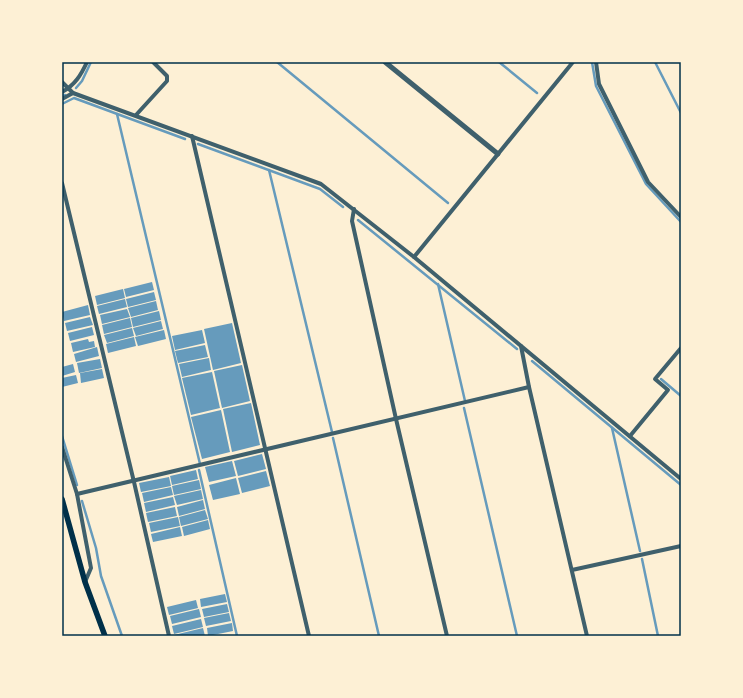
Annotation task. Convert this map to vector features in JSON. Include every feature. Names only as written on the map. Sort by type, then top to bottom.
[{"type":"main road","points":[[62,499],[86,582],[105,636]]},
{"type":"street","points":[[62,92],[79,78],[86,62]]},
{"type":"street","points":[[136,115],[168,81],[166,76],[153,62]]},
{"type":"street","points":[[385,62],[498,154]]},
{"type":"street","points":[[414,257],[572,62]]},
{"type":"street","points":[[596,62],[599,84],[648,182],[681,217]]},
{"type":"street","points":[[62,82],[73,92],[321,184],[414,257],[681,479]]},
{"type":"street","points":[[62,99],[73,92]]},
{"type":"street","points":[[192,136],[308,636]]},
{"type":"street","points":[[62,183],[134,482],[169,636]]},
{"type":"street","points":[[354,209],[352,221],[396,419],[447,636]]},
{"type":"street","points":[[521,346],[529,387],[587,636]]},
{"type":"street","points":[[630,436],[668,390],[655,379],[681,348]]},
{"type":"street","points":[[77,494],[134,482],[529,387]]},
{"type":"street","points":[[62,447],[77,494],[91,568],[86,582]]},
{"type":"street","points":[[572,570],[681,546]]},
{"type":"water","points":[[152,282],[154,290],[126,297],[124,289]]},
{"type":"water","points":[[123,289],[125,298],[97,305],[95,296]]},
{"type":"water","points":[[154,292],[156,300],[128,307],[126,299]]},
{"type":"water","points":[[125,299],[127,307],[99,314],[97,306]]},
{"type":"water","points":[[156,301],[158,310],[131,317],[128,308]]},
{"type":"water","points":[[88,305],[90,315],[64,321],[62,312]]},
{"type":"water","points":[[127,309],[130,317],[102,324],[100,315]]},
{"type":"water","points":[[159,311],[161,320],[133,327],[131,318]]},
{"type":"water","points":[[90,317],[93,325],[67,331],[65,323]]},
{"type":"water","points":[[130,318],[132,327],[104,334],[102,325]]},
{"type":"water","points":[[161,321],[163,329],[136,336],[133,328]]},
{"type":"water","points":[[232,323],[241,363],[213,370],[204,329]]},
{"type":"water","points":[[92,327],[94,335],[70,341],[68,333]]},
{"type":"water","points":[[132,328],[134,336],[107,343],[104,335]]},
{"type":"water","points":[[164,330],[166,339],[138,346],[135,337]]},
{"type":"water","points":[[202,330],[205,343],[175,350],[172,336]]},
{"type":"water","points":[[134,337],[136,346],[108,353],[106,344]]},
{"type":"water","points":[[88,339],[89,342],[94,341],[95,347],[73,352],[71,343]]},
{"type":"water","points":[[205,345],[208,357],[178,363],[175,351]]},
{"type":"water","points":[[97,347],[99,356],[76,362],[74,354]]},
{"type":"water","points":[[209,358],[211,370],[182,377],[179,364]]},
{"type":"water","points":[[100,359],[102,368],[79,373],[77,363]]},
{"type":"water","points":[[73,364],[75,372],[62,376],[62,367]]},
{"type":"water","points":[[242,365],[250,401],[222,408],[214,371]]},
{"type":"water","points":[[102,369],[104,378],[81,383],[80,373]]},
{"type":"water","points":[[212,372],[220,408],[191,415],[182,378]]},
{"type":"water","points":[[76,375],[78,383],[62,387],[62,378]]},
{"type":"water","points":[[251,403],[260,445],[232,452],[223,409]]},
{"type":"water","points":[[221,410],[230,452],[202,459],[191,417]]},
{"type":"water","points":[[262,454],[266,469],[238,476],[234,461]]},
{"type":"water","points":[[232,461],[236,476],[209,482],[205,467]]},
{"type":"water","points":[[196,470],[198,479],[172,485],[170,476]]},
{"type":"water","points":[[266,471],[270,486],[242,493],[238,478]]},
{"type":"water","points":[[169,477],[171,486],[141,492],[139,483]]},
{"type":"water","points":[[236,478],[240,494],[213,500],[209,485]]},
{"type":"water","points":[[199,480],[201,489],[174,495],[172,486]]},
{"type":"water","points":[[171,487],[173,495],[144,502],[142,493]]},
{"type":"water","points":[[201,490],[203,499],[177,505],[174,496]]},
{"type":"water","points":[[173,497],[175,505],[146,512],[144,503]]},
{"type":"water","points":[[203,500],[205,509],[179,516],[177,507]]},
{"type":"water","points":[[175,507],[177,516],[148,522],[146,513]]},
{"type":"water","points":[[205,510],[208,519],[181,526],[179,517]]},
{"type":"water","points":[[178,517],[180,526],[151,532],[149,523]]},
{"type":"water","points":[[208,520],[210,529],[184,536],[182,527]]},
{"type":"water","points":[[180,527],[182,536],[153,542],[151,534]]},
{"type":"water","points":[[225,594],[227,602],[201,607],[200,599]]},
{"type":"water","points":[[196,600],[198,608],[169,615],[167,607]]},
{"type":"water","points":[[227,604],[229,612],[204,617],[202,609]]},
{"type":"water","points":[[199,609],[201,617],[172,624],[170,616]]},
{"type":"water","points":[[229,613],[231,621],[206,626],[204,618]]},
{"type":"water","points":[[201,619],[203,627],[174,634],[172,626]]},
{"type":"water","points":[[232,623],[233,631],[208,636],[207,628]]},
{"type":"water","points":[[203,628],[205,636],[174,636],[174,635]]},
{"type":"waterway","points":[[76,88],[82,81],[91,62]]},
{"type":"waterway","points":[[277,62],[448,203]]},
{"type":"waterway","points":[[499,62],[537,93]]},
{"type":"waterway","points":[[592,62],[596,86],[646,184],[681,222]]},
{"type":"waterway","points":[[655,62],[681,113]]},
{"type":"waterway","points":[[62,104],[74,98],[185,139]]},
{"type":"waterway","points":[[117,114],[200,464]]},
{"type":"waterway","points":[[198,144],[320,189],[343,207]]},
{"type":"waterway","points":[[269,170],[332,432]]},
{"type":"waterway","points":[[358,220],[517,349]]},
{"type":"waterway","points":[[438,284],[465,401]]},
{"type":"waterway","points":[[532,361],[681,485]]},
{"type":"waterway","points":[[661,379],[681,396]]},
{"type":"waterway","points":[[464,408],[517,636]]},
{"type":"waterway","points":[[612,428],[640,551]]},
{"type":"waterway","points":[[62,436],[77,485]]},
{"type":"waterway","points":[[333,438],[379,636]]},
{"type":"waterway","points":[[199,470],[237,636]]},
{"type":"waterway","points":[[82,501],[96,548],[101,576],[122,636]]},
{"type":"waterway","points":[[642,559],[658,636]]}]
